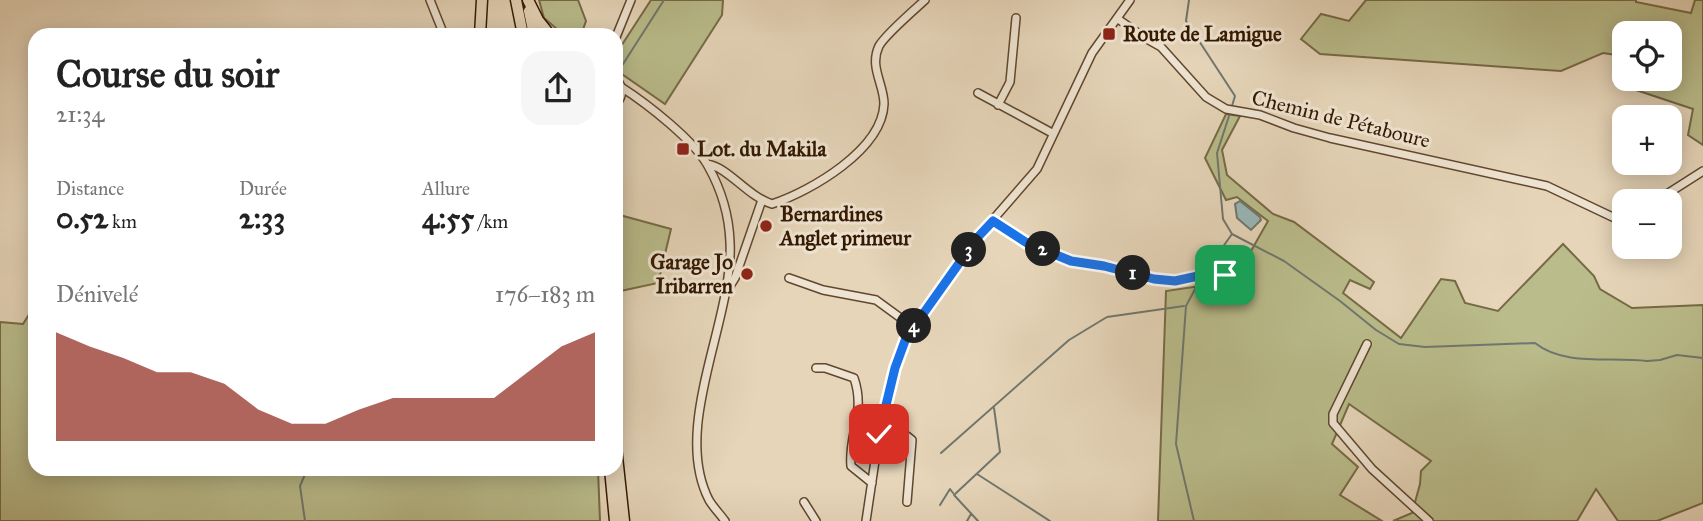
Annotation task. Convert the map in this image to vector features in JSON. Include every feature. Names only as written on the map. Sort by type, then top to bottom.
[{"type":"highway","points":[[480,28],[482,0]]},
{"type":"highway","points":[[516,0],[522,28]]},
{"type":"highway","points":[[528,0],[533,28]]},
{"type":"highway","points":[[528,0],[544,28]]},
{"type":"highway","points":[[611,476],[615,521]]},
{"type":"highway","points":[[619,476],[624,521]]},
{"type":"street","points":[[430,0],[441,28]]},
{"type":"street","points":[[620,28],[631,0]]},
{"type":"street","points":[[707,164],[717,166],[762,200],[772,204],[786,199],[858,155],[878,130],[884,103],[874,65],[880,45],[925,0]]},
{"type":"street","points":[[866,521],[895,368],[913,327],[977,238],[1037,169],[1092,53],[1130,0]]},
{"type":"street","points":[[998,105],[1010,82],[1016,18]]},
{"type":"street","name":"Chemin de Pétaboure","points":[[1118,19],[1161,47],[1206,97],[1226,109],[1260,115],[1330,138],[1547,186],[1612,216]]},
{"type":"street","points":[[623,86],[688,142],[707,164],[725,205],[730,243],[726,292],[705,385],[697,440],[700,470],[709,499],[725,521]]},
{"type":"street","points":[[978,93],[1052,133]]},
{"type":"street","points":[[623,100],[632,97],[641,100]]},
{"type":"street","points":[[1674,189],[1703,170]]},
{"type":"street","points":[[726,292],[735,278],[762,200]]},
{"type":"street","points":[[993,221],[1027,243],[1071,261],[1175,281],[1198,276],[1225,275]]},
{"type":"street","points":[[789,278],[823,290],[876,300],[913,327]]},
{"type":"street","points":[[1367,344],[1333,414],[1333,423],[1372,469],[1429,521]]},
{"type":"street","points":[[816,368],[825,368],[854,378],[859,394],[857,425],[850,453],[851,466],[872,483]]},
{"type":"street","points":[[876,457],[895,435],[907,436],[912,440],[907,502]]},
{"type":"street","points":[[804,502],[816,521]]},
{"type":"green space","points":[[539,0],[578,0],[586,21],[584,28],[556,28],[544,18]]},
{"type":"green space","points":[[651,0],[723,0],[722,15],[665,104],[623,75],[623,43]]},
{"type":"green space","points":[[1366,0],[1636,0],[1691,13],[1695,0],[1703,0],[1703,145],[1688,135],[1693,109],[1639,91],[1682,91],[1682,21],[1612,21],[1612,54],[1603,53],[1561,71],[1320,54],[1301,39],[1321,14],[1349,21]]},
{"type":"green space","points":[[1226,114],[1240,116],[1222,150],[1227,175],[1273,214],[1294,222],[1374,282],[1370,289],[1350,280],[1343,293],[1401,338],[1441,279],[1455,281],[1465,303],[1498,311],[1563,244],[1594,276],[1600,289],[1632,308],[1703,305],[1703,503],[1657,521],[1618,521],[1596,489],[1577,521],[1393,521],[1412,513],[1421,471],[1431,461],[1349,404],[1332,444],[1358,467],[1340,495],[1382,521],[1158,521],[1166,291],[1234,281],[1268,221],[1237,197],[1226,200],[1205,158]]},
{"type":"green space","points":[[623,216],[671,229],[658,283],[623,290]]},
{"type":"green space","points":[[28,316],[28,476],[598,476],[600,521],[0,521],[0,322],[23,324]]},
{"type":"water","points":[[1240,201],[1260,217],[1261,220],[1251,230],[1237,218],[1235,204]]},
{"type":"waterway","points":[[623,64],[664,0]]},
{"type":"waterway","points":[[1189,0],[1186,21],[1235,96],[1232,106]]},
{"type":"waterway","points":[[1230,113],[1217,153],[1223,219],[1232,234],[1284,261],[1376,330],[1399,344],[1425,347],[1535,343],[1547,350],[1574,358],[1647,361],[1677,355],[1703,358]]},
{"type":"waterway","points":[[1205,272],[1232,234]]},
{"type":"waterway","points":[[1194,521],[1176,444],[1186,306],[1200,280]]},
{"type":"waterway","points":[[941,453],[1069,340],[1107,317],[1184,306]]},
{"type":"waterway","points":[[978,521],[954,495],[1000,452],[994,408]]},
{"type":"waterway","points":[[977,474],[1050,521]]},
{"type":"waterway","points":[[304,476],[300,486],[305,521]]},
{"type":"waterway","points":[[940,505],[950,489],[953,493]]},
{"type":"waterway","points":[[967,521],[971,514]]},
{"type":"place","name":"Route de Lamigue","points":[[1109,34]]},
{"type":"place","name":"Lot. du Makila","points":[[683,149]]},
{"type":"place","name":"Bernardines Anglet primeur","points":[[766,226]]},
{"type":"place","name":"Garage Jo Iribarren","points":[[747,274]]},
{"type":"route","points":[[879,434],[895,368],[906,338],[977,238],[993,221],[1027,243],[1071,261],[1175,281],[1198,276],[1225,275]]}]
